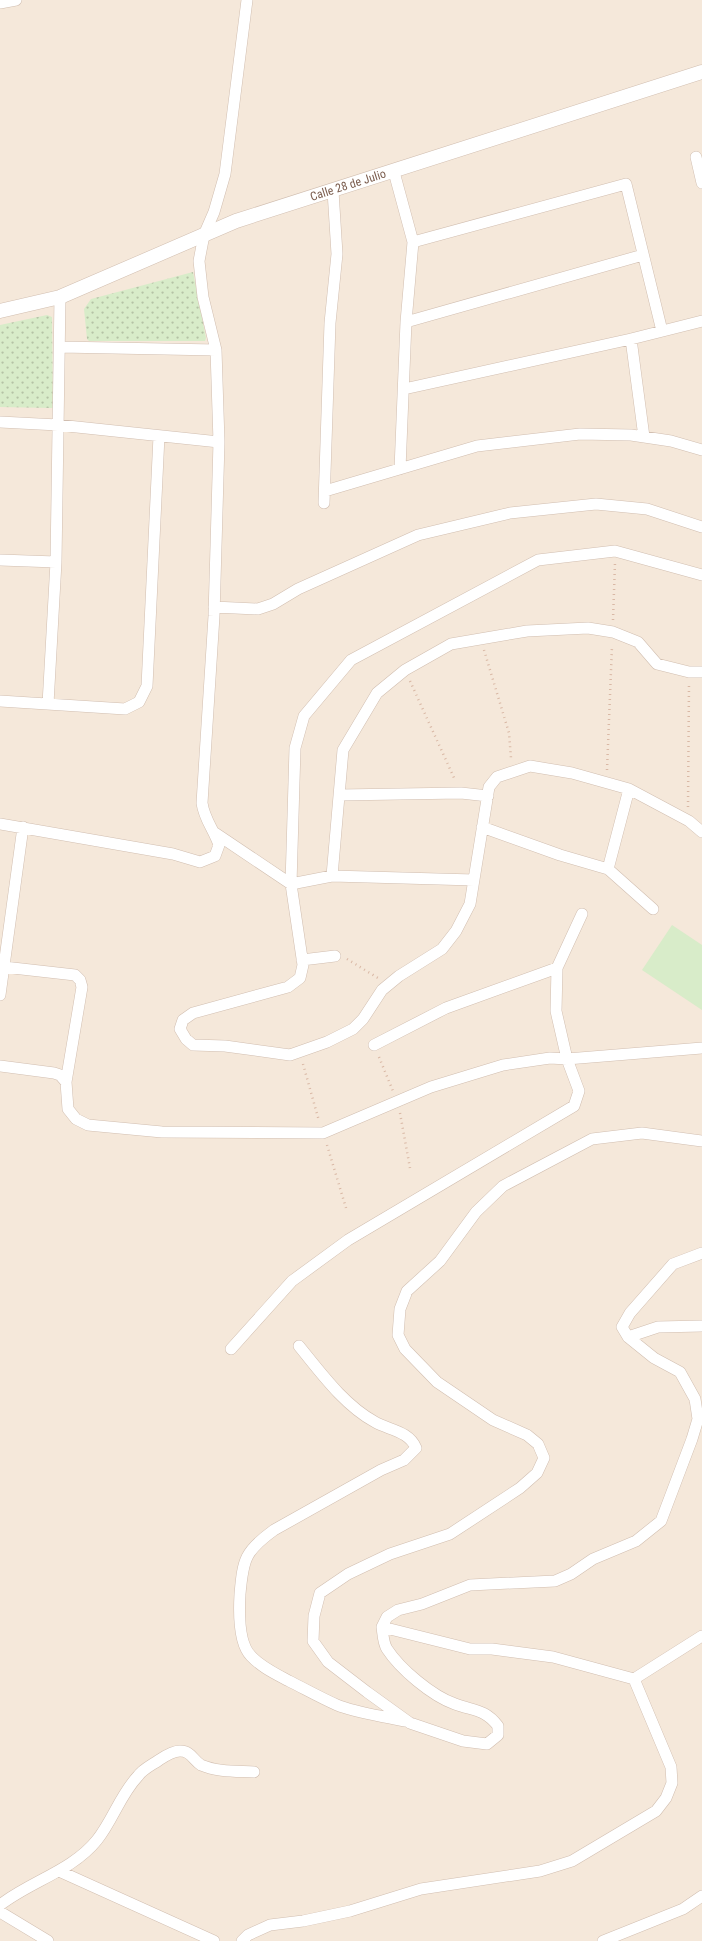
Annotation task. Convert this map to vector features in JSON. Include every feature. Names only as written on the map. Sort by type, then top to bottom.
[{"type":"street","points":[[0,3],[16,0]]},
{"type":"street","points":[[0,833],[5,824],[173,854],[200,862],[215,856],[220,845],[215,833],[204,817],[202,803],[214,607],[219,442],[216,350],[203,298],[200,261],[204,235],[214,212],[225,174],[247,0]]},
{"type":"street","name":"Calle 28 de Julio","points":[[0,311],[60,297],[236,221],[702,72]]},
{"type":"street","points":[[696,157],[702,183]]},
{"type":"street","points":[[394,172],[414,242],[406,322],[400,469]]},
{"type":"street","points":[[414,242],[626,184],[662,331]]},
{"type":"street","points":[[333,191],[337,254],[330,323],[324,497],[400,469],[477,446],[580,434],[631,435],[702,450]]},
{"type":"street","points":[[406,322],[643,255]]},
{"type":"street","points":[[48,704],[56,562],[60,297]]},
{"type":"street","points":[[404,389],[631,340],[702,322]]},
{"type":"street","points":[[631,340],[644,437]]},
{"type":"street","points":[[60,347],[216,350]]},
{"type":"street","points":[[0,422],[58,425],[219,442]]},
{"type":"street","points":[[0,701],[125,709],[139,702],[147,686],[159,436]]},
{"type":"street","points":[[214,607],[258,609],[274,604],[298,589],[418,535],[510,512],[596,504],[647,509],[702,527]]},
{"type":"street","points":[[702,575],[615,552],[538,560],[350,660],[304,716],[295,748],[291,884],[303,965],[300,978],[288,987],[193,1013],[183,1020],[180,1029],[186,1039],[193,1045],[225,1046],[290,1054],[327,1042],[353,1028],[362,1019],[382,990],[442,949],[456,931],[470,904],[489,787],[497,777],[530,766],[572,773],[606,782],[628,789],[689,821],[702,832]]},
{"type":"street","points":[[0,560],[56,562]]},
{"type":"street","points":[[332,876],[343,750],[377,693],[405,670],[451,644],[527,631],[588,628],[613,632],[638,642],[657,664],[689,672],[702,672]]},
{"type":"street","points":[[608,870],[628,789]]},
{"type":"street","points":[[340,796],[461,793],[488,796]]},
{"type":"street","points":[[0,995],[23,827]]},
{"type":"street","points":[[482,827],[608,870],[653,909]]},
{"type":"street","points":[[215,833],[291,884],[332,876],[474,880]]},
{"type":"street","points":[[231,1349],[292,1281],[348,1240],[574,1106],[579,1091],[567,1059],[556,1011],[557,968],[582,914]]},
{"type":"street","points":[[302,960],[335,956]]},
{"type":"street","points":[[4,967],[75,975],[80,980],[82,987],[66,1082],[68,1109],[76,1119],[88,1125],[162,1132],[323,1133],[431,1087],[503,1065],[550,1058],[567,1059],[702,1048]]},
{"type":"street","points":[[374,1045],[446,1008],[557,968]]},
{"type":"street","points":[[0,1066],[54,1072],[66,1082]]},
{"type":"street","points":[[410,1723],[328,1662],[313,1641],[314,1616],[320,1593],[348,1574],[390,1554],[450,1534],[520,1488],[537,1473],[544,1458],[538,1444],[527,1435],[493,1420],[437,1382],[405,1349],[398,1335],[400,1309],[407,1291],[440,1262],[476,1212],[503,1186],[585,1143],[592,1140],[642,1133],[702,1141]]},
{"type":"street","points":[[299,1346],[326,1379],[356,1409],[375,1422],[409,1437],[416,1448],[404,1460],[381,1470],[274,1530],[249,1551],[244,1562],[240,1599],[240,1623],[243,1641],[250,1656],[273,1672],[338,1705],[410,1723],[471,1742],[487,1744],[498,1735],[498,1726],[492,1717],[483,1712],[454,1704],[430,1690],[405,1671],[385,1647],[382,1627],[387,1617],[398,1610],[422,1604],[470,1585],[555,1581],[571,1574],[593,1558],[636,1541],[660,1521],[698,1419],[695,1399],[680,1372],[654,1358],[628,1337],[622,1327],[630,1313],[673,1264],[702,1253]]},
{"type":"street","points":[[628,1337],[658,1327],[702,1326]]},
{"type":"street","points":[[382,1627],[470,1649],[492,1649],[553,1657],[634,1679],[702,1636]]},
{"type":"street","points":[[242,1941],[248,1935],[270,1925],[303,1921],[350,1911],[421,1889],[540,1872],[572,1861],[656,1811],[666,1798],[672,1783],[672,1767],[634,1679]]},
{"type":"street","points":[[0,1905],[13,1895],[59,1871],[80,1856],[97,1839],[121,1798],[138,1774],[166,1755],[179,1751],[190,1754],[200,1764],[225,1771],[254,1772]]},
{"type":"street","points":[[59,1871],[214,1941]]},
{"type":"street","points":[[603,1941],[683,1909],[702,1896]]},
{"type":"street","points":[[0,1912],[48,1941]]},
{"type":"path","points":[[606,782],[615,552]]},
{"type":"path","points":[[481,639],[509,733],[512,772]]},
{"type":"path","points":[[405,670],[461,793]]},
{"type":"path","points":[[689,672],[687,794],[689,821]]},
{"type":"path","points":[[335,956],[348,959],[389,984]]},
{"type":"shaded area","points":[[0,0],[702,0],[702,1941],[0,1941]]},
{"type":"green space","points":[[193,272],[205,341],[89,341],[87,339],[84,309],[91,299]]},
{"type":"green space","points":[[47,315],[52,317],[53,408],[0,407],[0,325]]},
{"type":"green space","points":[[672,925],[702,945],[702,1010],[642,970]]}]
